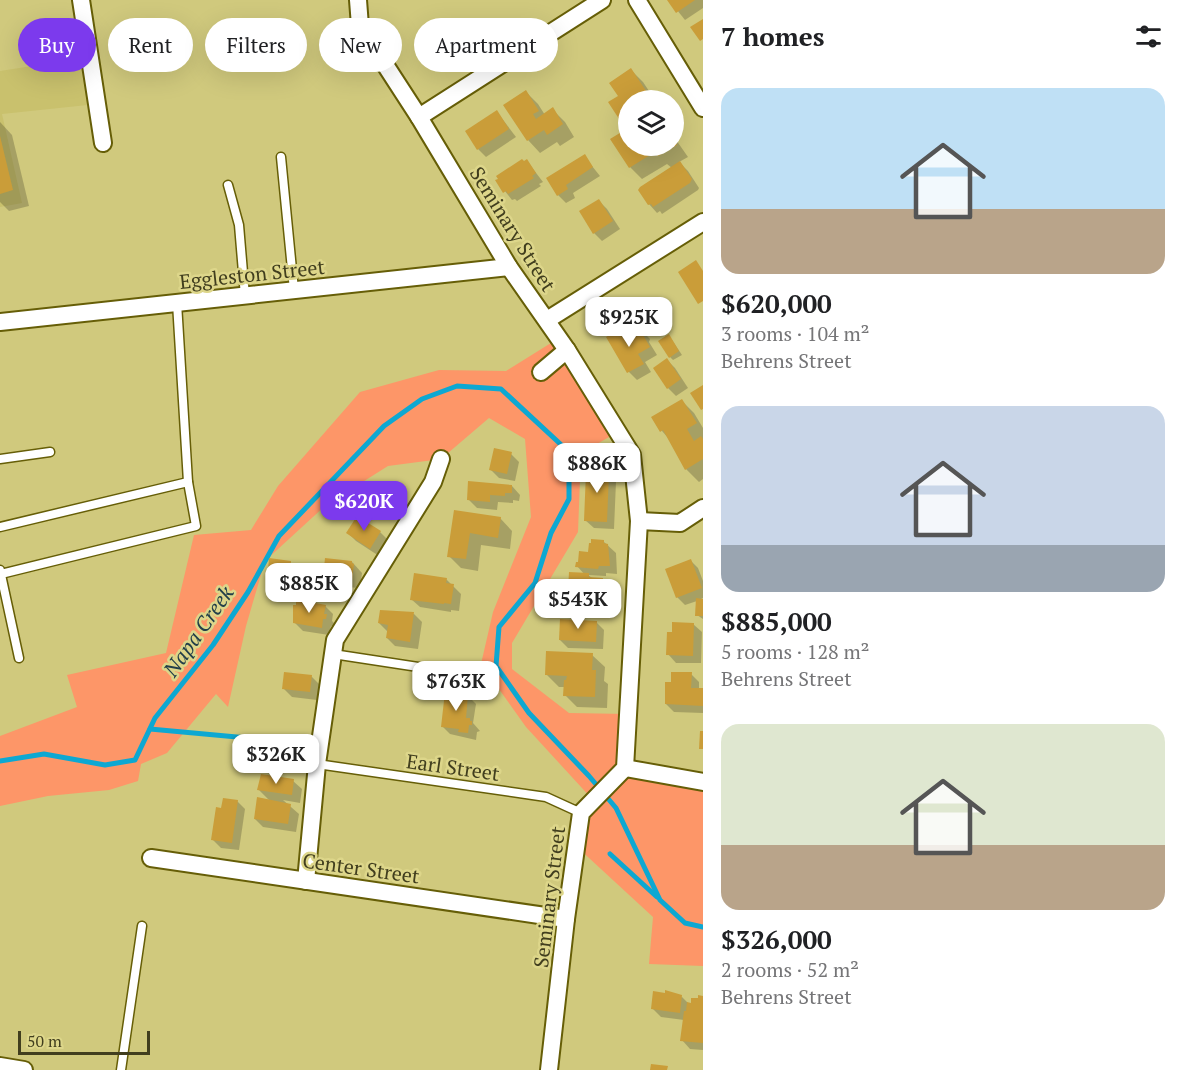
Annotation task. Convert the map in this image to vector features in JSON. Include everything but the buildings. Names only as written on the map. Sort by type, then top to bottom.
[{"type":"street","points":[[81,0],[103,143]]},
{"type":"street","name":"Seminary Street","points":[[358,0],[360,26],[419,117],[509,267],[567,350],[632,455],[639,521],[621,772],[584,810],[566,919],[549,1070]]},
{"type":"street","points":[[419,117],[602,0]]},
{"type":"street","points":[[637,0],[703,108]]},
{"type":"street","points":[[547,320],[703,222]]},
{"type":"street","name":"Eggleston Street","points":[[0,322],[509,267]]},
{"type":"street","points":[[541,372],[567,350]]},
{"type":"street","points":[[306,881],[317,764],[335,640],[433,482],[441,459]]},
{"type":"street","points":[[639,521],[680,523],[703,508]]},
{"type":"street","points":[[621,772],[703,782]]},
{"type":"street","name":"Center Street","points":[[151,858],[566,919]]},
{"type":"street","points":[[0,1066],[24,1070]]},
{"type":"lane","points":[[281,157],[294,290]]},
{"type":"lane","points":[[228,185],[239,225],[245,296]]},
{"type":"lane","points":[[19,658],[0,572],[196,526],[188,482],[177,303]]},
{"type":"lane","points":[[0,459],[50,452]]},
{"type":"lane","points":[[0,527],[188,482]]},
{"type":"lane","points":[[333,654],[464,674]]},
{"type":"lane","name":"Earl Street","points":[[317,764],[546,797],[584,810]]},
{"type":"lane","points":[[121,1070],[142,926]]},
{"type":"shaded area","points":[[18,68],[18,72],[92,72],[97,104],[2,114],[22,203],[0,207],[0,71]]},
{"type":"shaded area","points":[[559,338],[618,432],[581,453],[578,532],[512,643],[512,669],[569,713],[628,714],[625,768],[703,782],[703,966],[649,964],[653,917],[576,846],[593,800],[526,727],[481,664],[493,612],[531,517],[525,439],[489,418],[441,459],[388,466],[326,505],[265,561],[246,626],[228,707],[216,694],[167,753],[141,764],[138,781],[109,790],[48,796],[0,806],[0,736],[77,707],[67,675],[166,653],[194,535],[251,530],[278,486],[360,392],[439,370],[506,371]]},
{"type":"waterway","name":"Napa Creek","points":[[0,761],[44,754],[105,765],[135,760],[155,718],[213,645],[248,592],[279,536],[384,426],[422,399],[457,386],[501,389],[569,452],[569,499],[551,533],[535,583],[499,627],[496,666],[529,713],[616,808],[660,900],[685,923],[703,927]]},
{"type":"waterway","points":[[150,729],[270,740]]},
{"type":"waterway","points":[[610,854],[657,897]]}]
